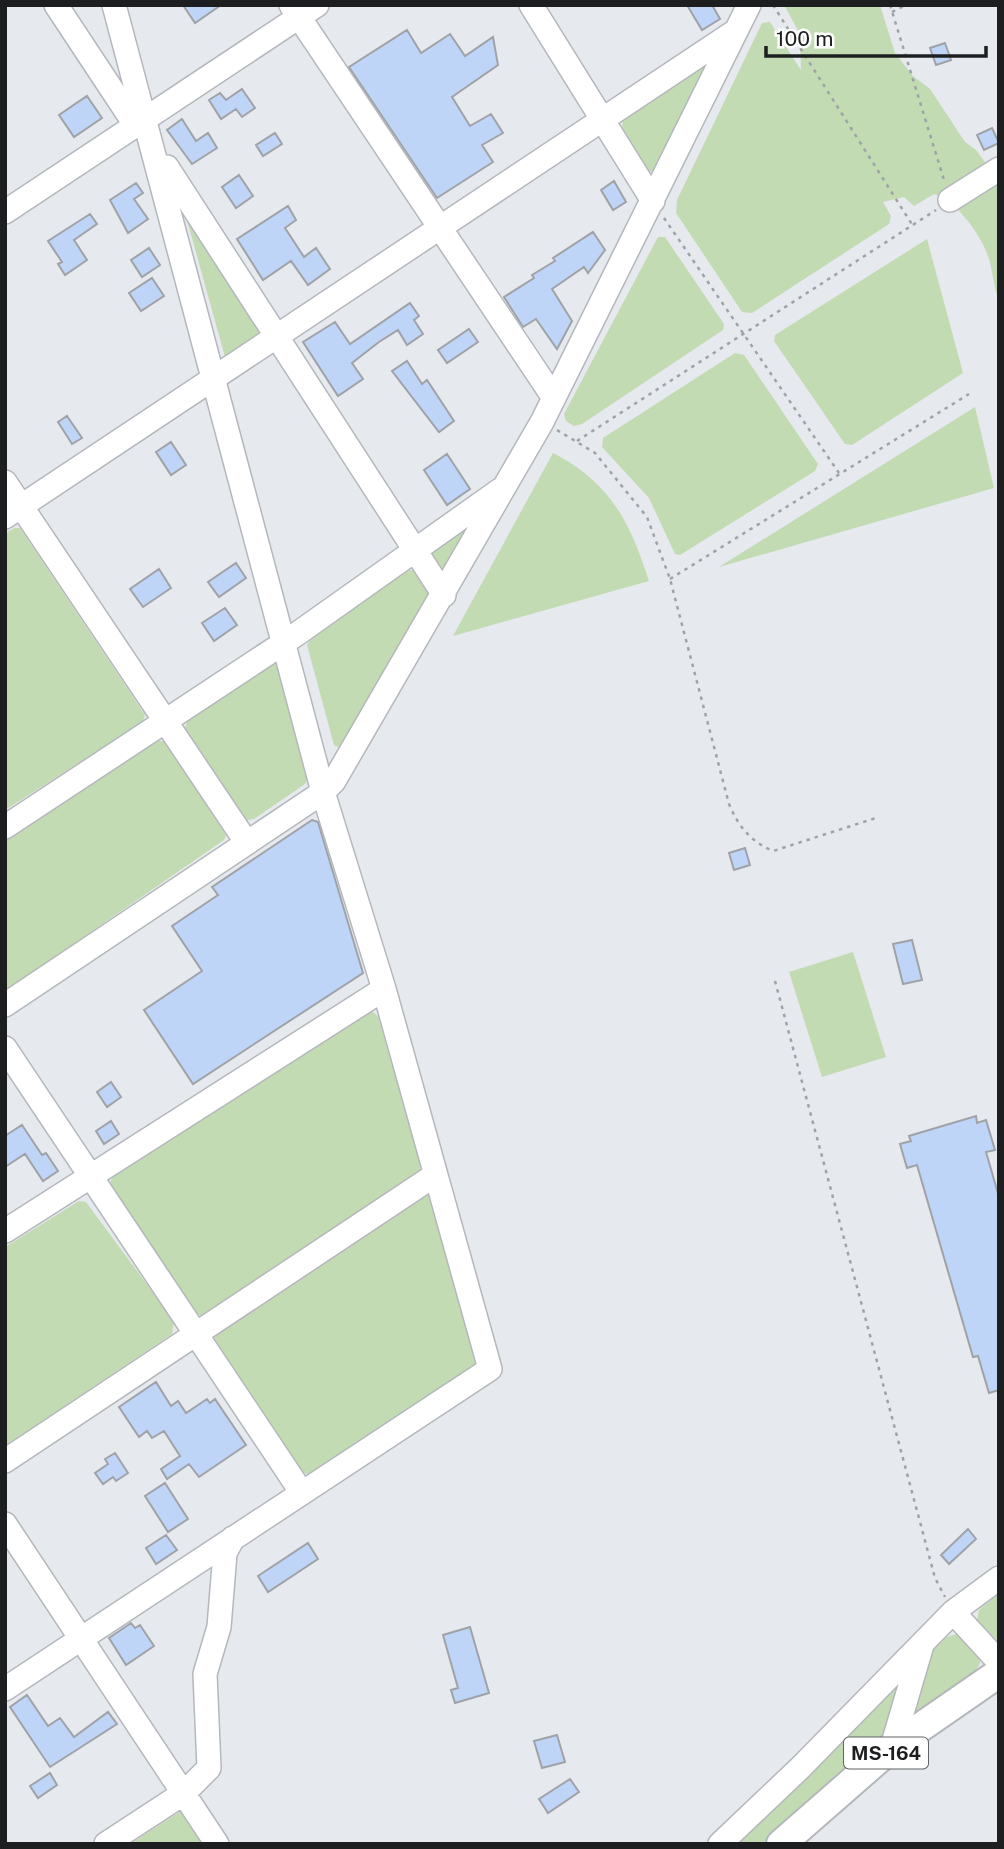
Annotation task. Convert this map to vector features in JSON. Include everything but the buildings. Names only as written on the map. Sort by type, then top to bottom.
[{"type":"main road","name":"MS-164","points":[[781,1844],[892,1747],[999,1673]]},
{"type":"street","points":[[56,5],[144,120],[167,167],[444,595]]},
{"type":"street","points":[[5,1689],[490,1369],[114,5]]},
{"type":"street","points":[[123,5],[144,120]]},
{"type":"street","points":[[531,5],[653,201]]},
{"type":"street","points":[[5,1005],[329,787],[444,595],[542,422],[749,5]]},
{"type":"street","points":[[5,212],[144,120],[303,9],[440,228],[554,398]]},
{"type":"street","points":[[13,512],[736,30]]},
{"type":"street","points":[[167,167],[218,377]]},
{"type":"street","points":[[950,200],[999,169]]},
{"type":"street","points":[[5,482],[13,512],[166,721],[247,843]]},
{"type":"street","points":[[5,828],[289,640],[505,487]]},
{"type":"street","points":[[5,1231],[384,989]]},
{"type":"street","points":[[5,1048],[302,1493]]},
{"type":"street","points":[[5,1461],[435,1175]]},
{"type":"street","points":[[5,1524],[217,1844]]},
{"type":"street","points":[[106,1844],[184,1793],[209,1768],[205,1674],[219,1627],[225,1553],[233,1538]]},
{"type":"street","points":[[720,1844],[953,1612],[999,1578]]},
{"type":"street","points":[[953,1612],[999,1662]]},
{"type":"street","points":[[892,1747],[923,1642]]},
{"type":"path","points":[[773,5],[913,226]]},
{"type":"path","points":[[577,441],[950,200],[890,5]]},
{"type":"path","points":[[892,12],[906,5]]},
{"type":"path","points":[[653,201],[839,473]]},
{"type":"path","points":[[670,579],[969,394]]},
{"type":"path","points":[[542,422],[595,453],[647,517],[670,579],[729,804],[747,835],[773,851],[879,817]]},
{"type":"path","points":[[775,981],[935,1578],[953,1612]]},
{"type":"green space","points":[[784,5],[880,5],[895,53],[913,76],[930,89],[965,142],[976,150],[999,181],[999,300],[988,256],[980,238],[967,219],[951,203],[934,194],[914,206],[904,197],[883,202],[891,216],[889,224],[752,313],[742,312],[676,213],[677,200],[762,23],[770,22],[801,70],[800,34]]},
{"type":"green space","points":[[710,58],[712,60],[653,171],[649,172],[622,127],[623,120]]},
{"type":"green space","points":[[185,213],[265,333],[225,357]]},
{"type":"green space","points":[[658,237],[665,237],[724,324],[723,330],[582,424],[574,426],[566,421],[564,414]]},
{"type":"green space","points":[[927,239],[963,373],[852,445],[845,444],[774,341],[775,335]]},
{"type":"green space","points":[[735,353],[744,355],[818,464],[815,471],[680,555],[675,554],[649,498],[602,447],[603,438]]},
{"type":"green space","points":[[975,407],[994,488],[719,567]]},
{"type":"green space","points":[[553,453],[589,477],[615,506],[634,540],[649,581],[453,636]]},
{"type":"green space","points":[[478,515],[443,577],[427,551]]},
{"type":"green space","points":[[14,528],[20,528],[145,715],[143,722],[5,810],[5,534]]},
{"type":"green space","points":[[413,570],[428,590],[428,598],[340,748],[334,745],[307,645],[310,640],[404,571]]},
{"type":"green space","points":[[272,663],[279,664],[308,778],[305,784],[254,819],[247,820],[185,729],[187,722]]},
{"type":"green space","points":[[158,741],[164,741],[226,835],[224,840],[5,991],[5,841]]},
{"type":"green space","points":[[853,952],[886,1057],[822,1077],[789,972]]},
{"type":"green space","points":[[371,1011],[378,1016],[421,1166],[418,1174],[203,1316],[196,1314],[109,1184],[113,1177]]},
{"type":"green space","points":[[424,1194],[431,1195],[477,1359],[474,1368],[311,1474],[303,1473],[213,1341],[216,1334]]},
{"type":"green space","points":[[79,1201],[86,1202],[174,1321],[172,1334],[5,1446],[5,1247]]},
{"type":"green space","points":[[999,1594],[999,1642],[977,1620],[979,1610]]},
{"type":"green space","points":[[962,1634],[979,1651],[980,1663],[975,1672],[912,1718],[921,1679],[932,1653],[939,1643],[949,1636]]},
{"type":"green space","points":[[899,1683],[889,1731],[811,1797],[763,1844],[738,1844]]},
{"type":"green space","points":[[181,1811],[204,1844],[130,1844]]}]
